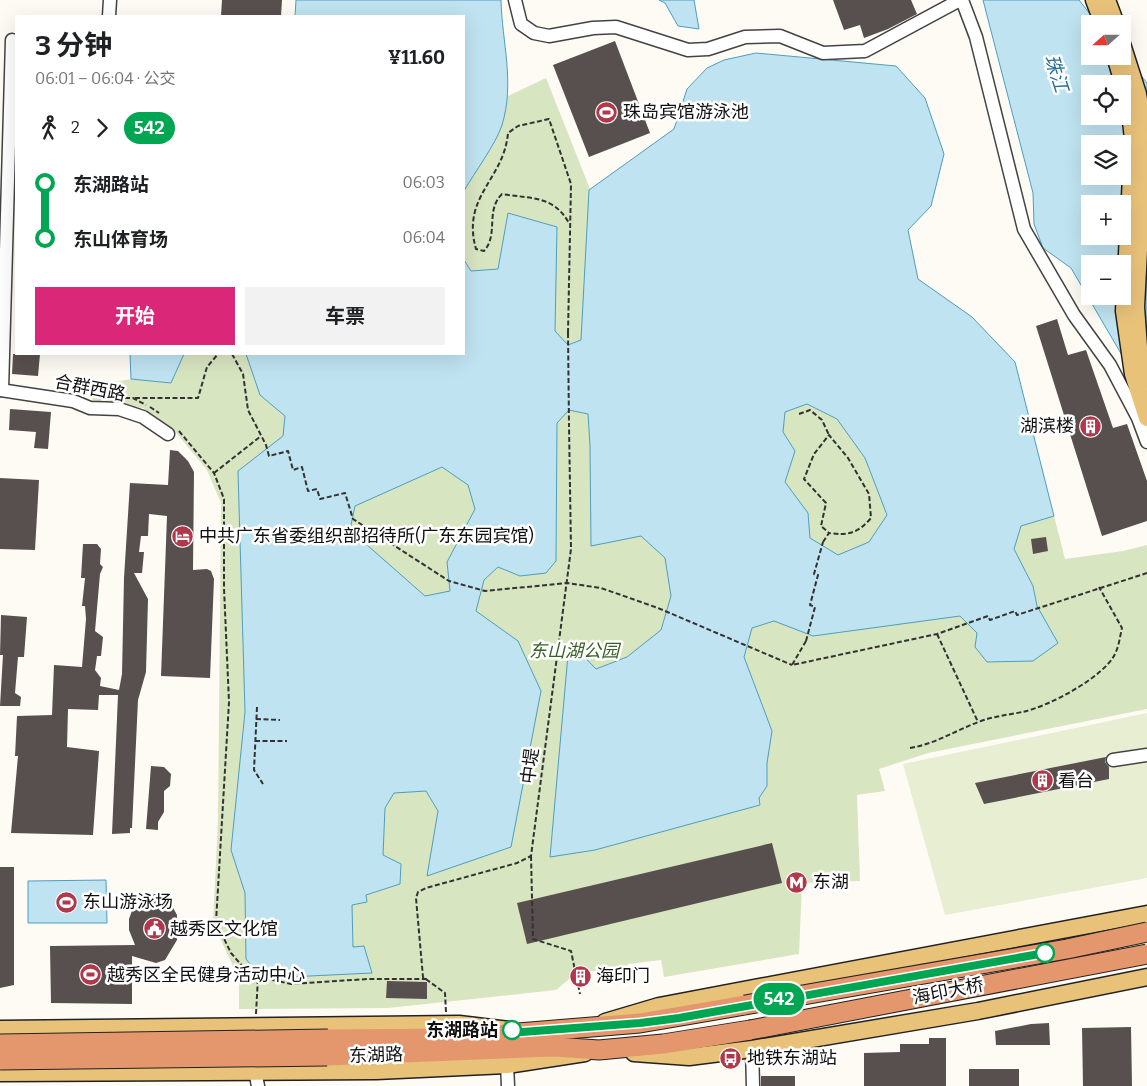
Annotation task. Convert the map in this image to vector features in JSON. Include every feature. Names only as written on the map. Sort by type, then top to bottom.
[{"type":"highway","name":"海印大桥","points":[[745,1005],[1067,949],[1147,932]]},
{"type":"highway","name":"海印大桥","points":[[751,1040],[1147,954]]},
{"type":"highway","name":"东湖路","points":[[0,1060],[328,1048],[640,1023],[745,1005]]},
{"type":"highway","name":"东湖路","points":[[0,1044],[328,1048],[554,1047],[599,1050],[663,1044],[751,1040]]},
{"type":"main road","points":[[1118,65],[1129,103],[1133,138],[1124,311],[1133,374],[1147,418]]},
{"type":"main road","points":[[1129,65],[1138,94],[1145,136],[1136,307],[1138,340],[1147,383]]},
{"type":"main road","points":[[594,1026],[628,1014],[660,1006],[1147,914]]},
{"type":"main road","points":[[751,1040],[978,1011],[1147,977]]},
{"type":"main road","points":[[0,1029],[458,1024],[483,1025],[522,1032]]},
{"type":"main road","points":[[56,1074],[49,1066],[45,1052],[48,1039],[57,1027]]},
{"type":"main road","points":[[0,1074],[256,1079],[507,1065],[599,1050]]},
{"type":"street","points":[[109,15],[110,0]]},
{"type":"street","points":[[515,0],[515,9],[521,24],[534,33],[542,35],[549,36],[593,28],[616,27],[688,50],[708,49],[745,37],[780,36],[823,53],[865,51],[961,0],[976,37],[1024,229],[1074,315],[1110,365],[1138,418],[1147,442]]},
{"type":"street","points":[[1,390],[10,40]]},
{"type":"street","name":"合群西路","points":[[1,390],[73,401],[90,408],[119,409],[143,417],[171,430]]},
{"type":"street","points":[[1114,760],[1147,755]]},
{"type":"street","points":[[751,1040],[753,1086]]},
{"type":"street","points":[[507,1065],[508,1086]]},
{"type":"path","name":"中堤","points":[[569,223],[562,209],[550,202],[502,194],[492,210],[490,244],[484,251],[476,249],[472,235],[476,204],[484,188],[497,171],[507,150],[508,133],[518,126],[549,119],[571,184],[568,333],[571,549],[531,856],[532,939],[571,951],[580,994]]},
{"type":"path","points":[[118,397],[198,398],[207,367],[217,355]]},
{"type":"path","points":[[233,355],[243,374],[248,410],[266,445],[269,456],[288,451],[293,470],[302,467],[308,491],[318,489],[320,499],[345,493],[353,519],[449,582],[486,590],[567,583],[601,588],[658,608],[792,665],[937,634],[988,616],[990,620],[1015,611],[1017,616],[1099,587],[1147,573]]},
{"type":"path","points":[[133,398],[155,409],[162,415]]},
{"type":"path","points":[[799,414],[810,410],[822,420],[829,435],[848,458],[869,494],[871,518],[861,530],[845,536],[829,533],[821,526],[826,503],[804,479],[814,454],[829,435]]},
{"type":"path","points":[[171,430],[214,473],[224,499],[224,588],[229,702],[216,922],[230,953],[250,974],[291,984],[368,979],[427,979]]},
{"type":"path","points":[[214,473],[261,436]]},
{"type":"path","points":[[792,665],[806,641],[815,607],[810,606],[818,575],[814,574],[823,542],[829,533]]},
{"type":"path","points":[[910,748],[940,741],[978,722],[1000,714],[1024,712],[1049,702],[1094,676],[1115,654],[1122,628],[1099,587]]},
{"type":"path","points":[[937,634],[978,722]]},
{"type":"path","points":[[257,707],[254,770],[263,784]]},
{"type":"path","points":[[256,720],[280,720]]},
{"type":"path","points":[[255,741],[287,742]]},
{"type":"path","points":[[447,1017],[445,993],[424,977],[416,898],[418,892],[517,864],[531,856]]},
{"type":"path","points":[[257,1026],[258,977]]},
{"type":"green space","name":"东山湖公园","points":[[546,78],[590,189],[674,129],[687,89],[925,98],[944,154],[931,206],[908,230],[918,279],[972,317],[1015,362],[1065,559],[1123,551],[1147,545],[1147,709],[928,753],[879,769],[885,791],[857,795],[860,881],[802,883],[799,954],[664,977],[661,960],[628,964],[628,980],[600,983],[596,971],[579,971],[556,990],[388,1008],[239,1009],[239,979],[213,923],[218,821],[221,503],[207,470],[173,429],[143,408],[92,404],[93,386],[131,379],[130,355],[465,355],[465,113],[508,96]]},
{"type":"green space","points":[[1147,713],[1147,878],[945,915],[903,764]]},
{"type":"water","points":[[296,0],[501,0],[508,78],[506,109],[495,141],[465,189],[465,15],[295,15]]},
{"type":"water","points":[[659,0],[694,0],[699,29],[678,26],[665,3]]},
{"type":"water","name":"珠江","points":[[983,0],[1079,0],[1091,15],[1081,15],[1081,65],[1131,65],[1131,63],[1147,83],[1147,398],[1093,305],[1131,305],[1131,255],[1081,255],[1081,285],[1071,268],[1043,248],[1034,224],[1033,193]]},
{"type":"water","name":"东山湖公园","points":[[756,53],[896,66],[925,98],[944,154],[931,206],[908,230],[918,279],[972,317],[1015,362],[1054,516],[1021,526],[1014,549],[1033,586],[1037,606],[1058,643],[1033,661],[987,662],[975,647],[977,633],[960,616],[813,636],[774,621],[752,628],[744,657],[772,731],[767,763],[767,786],[759,798],[760,805],[595,850],[550,857],[568,655],[574,646],[596,669],[627,657],[661,630],[671,596],[665,558],[641,536],[591,546],[588,414],[569,410],[557,423],[556,561],[546,573],[520,576],[498,567],[484,580],[476,611],[518,641],[541,691],[511,847],[427,876],[438,811],[426,791],[394,793],[385,808],[383,855],[401,864],[400,884],[366,895],[367,902],[352,905],[353,947],[364,946],[372,973],[289,977],[254,969],[246,959],[245,893],[231,850],[245,712],[238,471],[283,436],[285,416],[260,395],[246,355],[465,355],[465,262],[471,271],[498,269],[508,213],[557,227],[555,331],[568,345],[581,340],[589,190],[674,129],[687,89],[707,68],[724,60]],"holes":[[[807,404],[837,419],[865,458],[887,515],[869,542],[838,555],[810,538],[808,513],[785,482],[795,451],[783,432],[785,412]],[[442,467],[468,485],[475,509],[447,562],[450,591],[425,596],[350,530],[355,506]]]},
{"type":"water","points":[[130,355],[184,355],[171,383],[131,379]]},
{"type":"water","name":"东山游泳场","points":[[106,880],[107,923],[28,923],[28,881]]},
{"type":"building","points":[[222,0],[282,0],[281,15],[221,15]]},
{"type":"building","points":[[833,0],[911,0],[917,14],[888,29],[864,38],[860,25],[844,30]]},
{"type":"building","points":[[615,41],[650,133],[589,157],[553,65]]},
{"type":"building","name":"湖滨楼","points":[[1057,319],[1068,355],[1086,350],[1113,428],[1127,424],[1147,481],[1147,521],[1102,536],[1036,326]]},
{"type":"building","points":[[13,354],[40,355],[38,376],[12,374]]},
{"type":"building","points":[[10,409],[51,412],[48,449],[34,448],[36,432],[9,430]]},
{"type":"building","points":[[170,450],[178,451],[188,461],[194,472],[193,570],[207,569],[211,571],[214,579],[210,678],[161,676],[167,516],[149,514],[148,536],[141,536],[139,552],[144,552],[142,573],[134,573],[148,599],[146,672],[138,700],[132,828],[130,828],[130,833],[112,834],[118,695],[99,695],[98,710],[68,709],[67,747],[99,751],[93,835],[11,833],[18,756],[15,756],[17,716],[52,715],[54,665],[82,667],[86,619],[85,606],[82,606],[85,578],[81,578],[83,544],[97,544],[101,549],[100,564],[103,567],[100,574],[95,631],[103,637],[101,656],[97,656],[95,670],[101,678],[100,686],[119,690],[122,674],[124,578],[130,483],[168,485]]},
{"type":"building","points":[[0,478],[39,480],[35,550],[0,549]]},
{"type":"building","points":[[1046,537],[1048,551],[1033,554],[1031,539]]},
{"type":"building","points":[[1,615],[27,617],[24,657],[18,657],[15,693],[21,697],[20,706],[0,706],[3,655],[0,655]]},
{"type":"building","name":"看台","points":[[1106,757],[1105,762],[1109,767],[1109,779],[984,804],[975,783]]},
{"type":"building","points":[[151,766],[164,767],[171,774],[170,786],[164,791],[164,812],[158,822],[158,830],[146,829]]},
{"type":"building","points":[[772,843],[782,883],[527,944],[517,903]]},
{"type":"building","points":[[0,867],[14,867],[14,985],[0,988]]},
{"type":"building","name":"越秀区全民健身活动中心","points":[[149,893],[164,896],[171,904],[177,915],[177,940],[165,960],[156,963],[132,956],[132,1004],[51,1003],[50,946],[135,945],[129,930],[129,919],[133,908]]},
{"type":"building","points":[[387,981],[427,982],[427,999],[386,998]]},
{"type":"building","points":[[1049,1023],[1050,1045],[996,1045],[995,1031],[1031,1024]]},
{"type":"building","points":[[1131,1027],[1132,1086],[1083,1086],[1082,1028]]},
{"type":"building","points":[[929,1038],[946,1038],[946,1086],[864,1086],[864,1053],[900,1052],[900,1044],[929,1044]]},
{"type":"building","points":[[969,1069],[1019,1069],[1019,1086],[969,1086]]},
{"type":"building","points":[[761,1076],[795,1076],[795,1086],[761,1086]]},
{"type":"bus line","name":"542","points":[[512,1030],[522,1032],[640,1023],[679,1018],[1045,953]]},
{"type":"place","name":"珠岛宾馆游泳池","points":[[607,112]]},
{"type":"place","name":"湖滨楼","points":[[1090,426]]},
{"type":"place","name":"中共广东省委组织部招待所(广东东园宾馆)","points":[[183,536]]},
{"type":"place","name":"看台","points":[[1042,781]]},
{"type":"place","name":"东湖","points":[[797,882]]},
{"type":"place","name":"东山游泳场","points":[[67,902]]},
{"type":"place","name":"越秀区文化馆","points":[[154,929]]},
{"type":"place","name":"越秀区全民健身活动中心","points":[[91,975]]},
{"type":"place","name":"海印门","points":[[580,976]]},
{"type":"place","name":"东湖路站","points":[[512,1030]]},
{"type":"place","name":"地铁东湖站","points":[[731,1058]]}]
